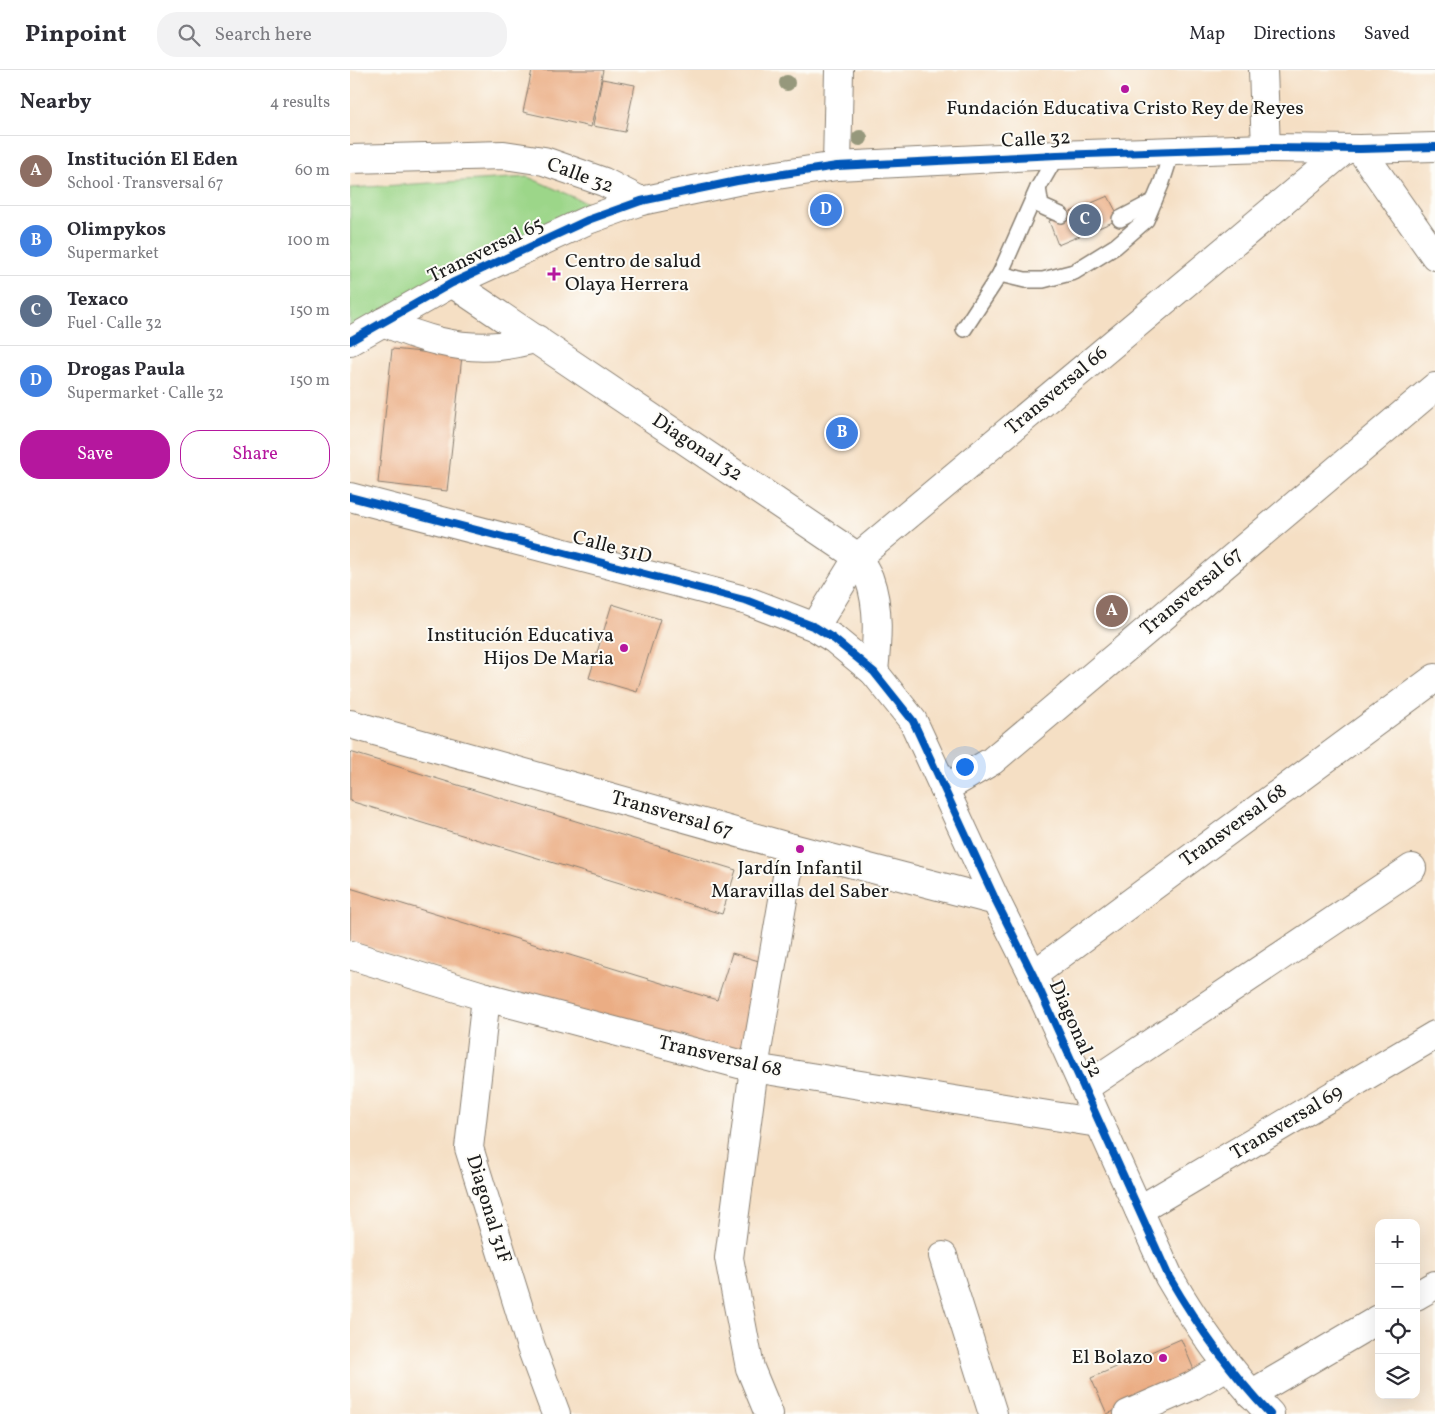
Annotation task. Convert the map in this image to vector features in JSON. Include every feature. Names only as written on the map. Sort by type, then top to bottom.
[{"type":"street","points":[[837,166],[839,70]]},
{"type":"street","points":[[1263,70],[1266,148]]},
{"type":"street","name":"Calle 32","points":[[350,159],[504,155],[544,161],[604,182],[641,201],[738,181],[837,166],[1057,155],[1266,148],[1353,149],[1435,147]]},
{"type":"street","points":[[1353,149],[1435,256]]},
{"type":"street","name":"Transversal 66","points":[[815,627],[858,557],[1353,149]]},
{"type":"street","name":"Transversal 65","points":[[350,341],[452,283],[588,220],[641,201]]},
{"type":"street","name":"Diagonal 32","points":[[452,283],[858,557]]},
{"type":"street","points":[[383,322],[420,338],[459,346],[498,346],[537,339]]},
{"type":"street","name":"Transversal 67","points":[[944,789],[992,761],[1435,387]]},
{"type":"street","name":"Calle 31D","points":[[350,497],[748,601],[815,627],[865,663]]},
{"type":"street","points":[[858,557],[869,579],[876,609],[877,641],[865,663]]},
{"type":"street","name":"Diagonal 32","points":[[865,663],[913,721],[1084,1088],[1098,1123],[1169,1278],[1193,1319],[1227,1366],[1270,1414]]},
{"type":"street","name":"Transversal 68","points":[[1032,975],[1435,678]]},
{"type":"street","name":"Transversal 67","points":[[350,724],[792,848],[996,901]]},
{"type":"street","points":[[769,1414],[750,1368],[729,1258],[754,1068],[792,848]]},
{"type":"street","points":[[1084,1088],[1412,868]]},
{"type":"street","name":"Transversal 68","points":[[350,955],[486,997],[754,1068],[1098,1123]]},
{"type":"street","name":"Diagonal 31F","points":[[486,997],[469,1148],[531,1347],[556,1414]]},
{"type":"street","name":"Transversal 69","points":[[1139,1210],[1435,1035]]},
{"type":"street","points":[[943,1256],[992,1414]]},
{"type":"street","points":[[1420,1294],[1435,1285]]},
{"type":"street","points":[[1251,1394],[1375,1320]]},
{"type":"street","points":[[1128,1414],[1192,1386],[1227,1366]]},
{"type":"lane","points":[[1000,274],[1025,280],[1043,280],[1074,272],[1116,246],[1146,220],[1162,182],[1172,151]]},
{"type":"lane","points":[[964,329],[1000,274],[1038,188],[1057,155]]},
{"type":"lane","points":[[1038,188],[1041,206],[1061,216]]},
{"type":"lane","points":[[1120,219],[1154,201]]},
{"type":"green space","points":[[528,177],[587,203],[350,328],[350,188]]},
{"type":"building","points":[[532,70],[603,70],[591,127],[523,112]]},
{"type":"building","points":[[602,79],[635,85],[625,132],[593,126]]},
{"type":"building","points":[[1108,196],[1120,219],[1058,245],[1049,221]]},
{"type":"building","points":[[392,349],[462,356],[447,491],[378,483]]},
{"type":"building","name":"Institución Educativa Hijos De Maria","points":[[612,604],[660,619],[637,692],[589,678]]},
{"type":"building","points":[[350,752],[736,870],[722,914],[350,801]]},
{"type":"building","points":[[350,888],[717,1000],[732,953],[769,964],[740,1060],[350,941]]},
{"type":"building","name":"El Bolazo","points":[[1181,1339],[1197,1377],[1107,1414],[1091,1378]]},
{"type":"cycle path","points":[[350,341],[452,283],[588,220],[641,201],[737,181],[837,166],[1057,155],[1266,148],[1360,149],[1435,147]]},
{"type":"cycle path","points":[[350,497],[748,601],[815,627],[834,639],[874,672],[913,721],[996,901],[1033,975],[1169,1277],[1191,1314],[1215,1348],[1241,1382],[1270,1414]]},
{"type":"place","name":"Fundación Educativa Cristo Rey de Reyes","points":[[1125,89]]},
{"type":"place","name":"Drogas Paula","points":[[826,210]]},
{"type":"place","name":"Texaco","points":[[1085,220]]},
{"type":"place","name":"Centro de salud Olaya Herrera","points":[[554,274]]},
{"type":"place","name":"Olimpykos","points":[[842,433]]},
{"type":"place","name":"Institución El Eden","points":[[1112,611]]},
{"type":"place","name":"Institución Educativa Hijos De Maria","points":[[624,648]]},
{"type":"place","name":"Jardín Infantil Maravillas del Saber","points":[[800,849]]},
{"type":"place","name":"El Bolazo","points":[[1163,1358]]}]
